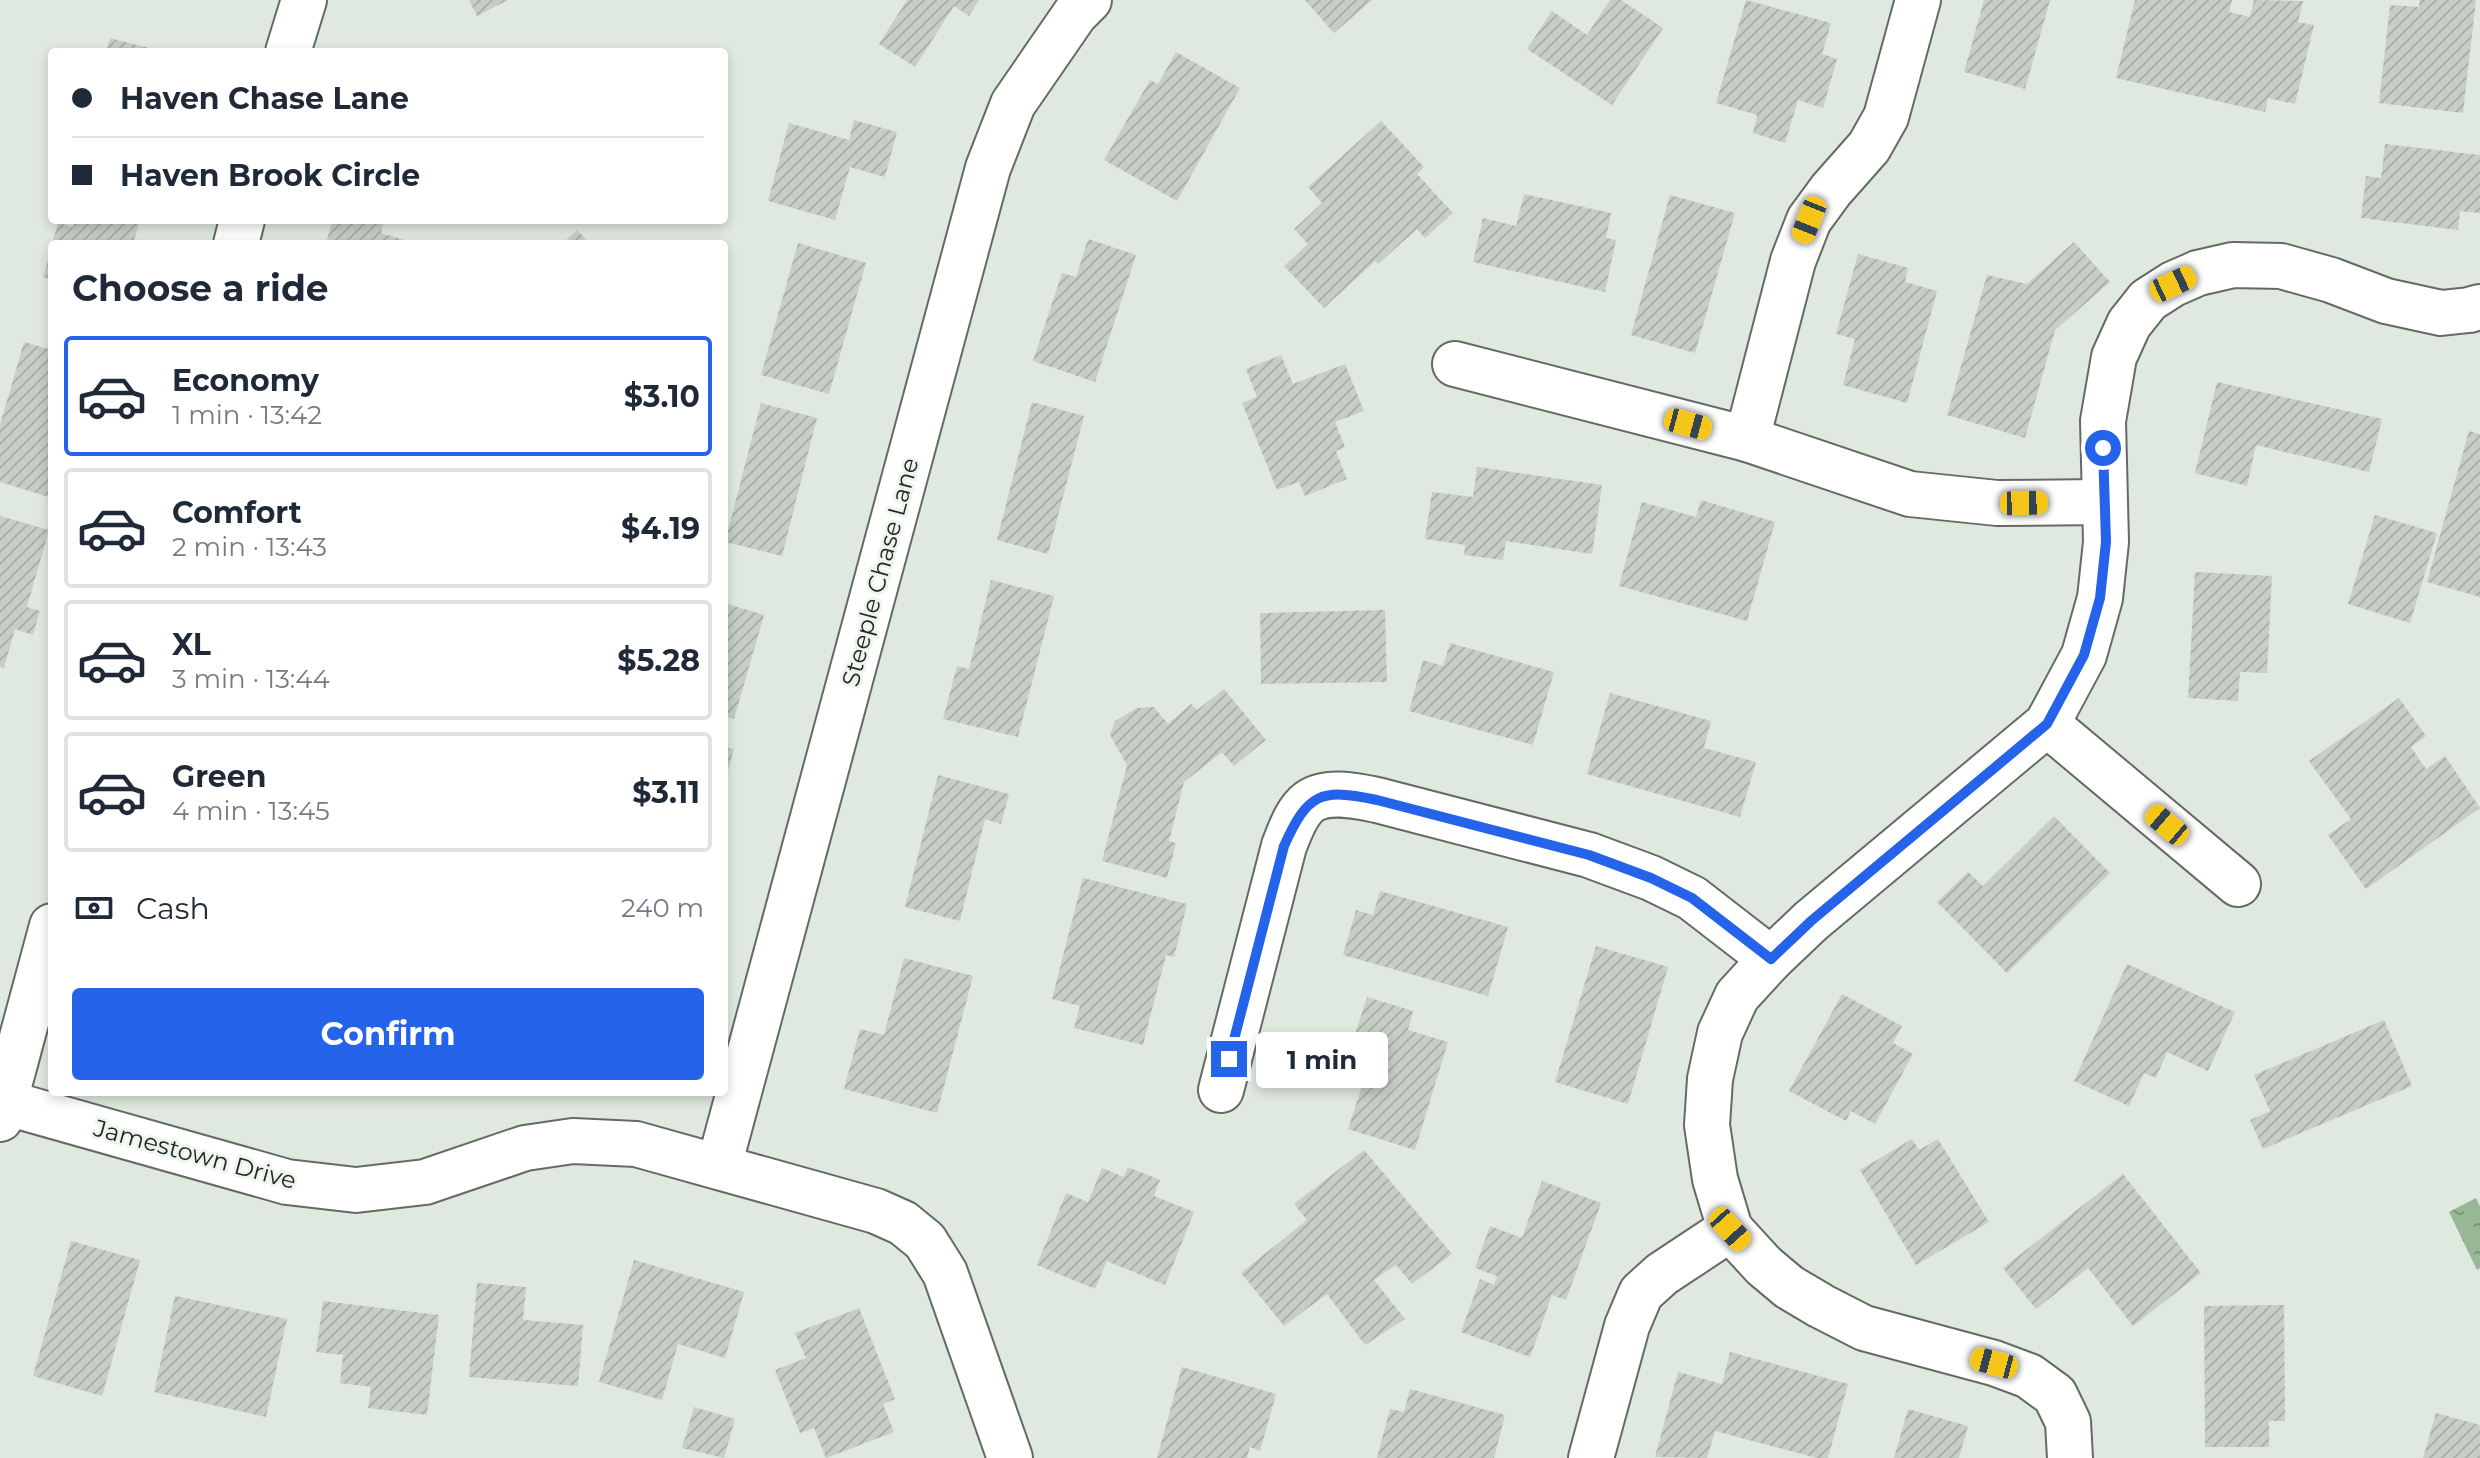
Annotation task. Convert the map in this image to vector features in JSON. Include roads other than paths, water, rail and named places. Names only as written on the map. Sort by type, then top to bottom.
[{"type":"street","points":[[289,48],[304,0]]},
{"type":"street","name":"Steeple Chase Lane","points":[[719,1166],[988,168],[1013,104],[1075,14],[1089,0]]},
{"type":"street","points":[[1747,439],[1793,261],[1809,220],[1869,147],[1886,117],[1918,0]]},
{"type":"street","points":[[2070,1458],[2068,1422],[2055,1395],[2029,1376],[1853,1323],[1789,1287],[1764,1266],[1730,1229],[1715,1179],[1707,1125],[1710,1079],[1720,1033],[1737,996],[1811,921],[2047,724],[2084,655],[2100,598],[2106,542],[2103,421],[2114,357],[2129,324],[2148,300],[2198,273],[2233,265],[2281,266],[2331,280],[2386,301],[2441,313],[2480,307]]},
{"type":"street","points":[[1455,364],[1747,439],[1910,494],[1997,503],[2104,502]]},
{"type":"street","points":[[2047,724],[2238,884]]},
{"type":"street","points":[[1221,1090],[1284,846],[1296,818],[1310,802],[1331,795],[1354,795],[1377,800],[1589,855],[1651,878],[1692,898],[1771,959]]},
{"type":"street","points":[[2,1107],[48,940]]},
{"type":"street","name":"Jamestown Drive","points":[[2,1107],[287,1182],[356,1190],[425,1182],[525,1148],[573,1141],[636,1144],[876,1211],[903,1223],[925,1241],[945,1273],[1010,1458]]},
{"type":"street","points":[[1591,1458],[1627,1326],[1641,1293],[1662,1274],[1730,1229]]},
{"type":"water","points":[[2476,1198],[2480,1206],[2480,1268],[2477,1270],[2449,1212]]}]
